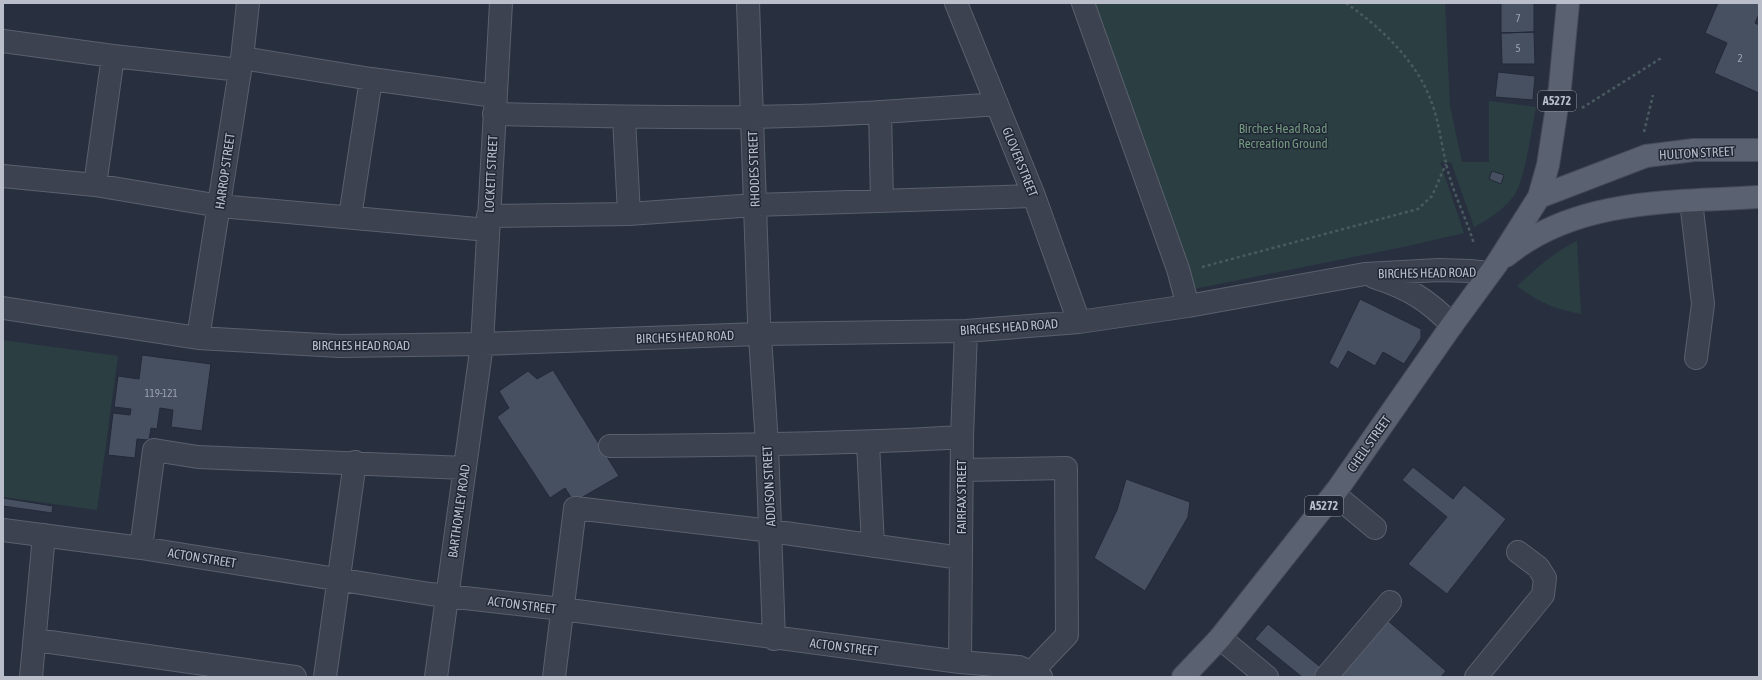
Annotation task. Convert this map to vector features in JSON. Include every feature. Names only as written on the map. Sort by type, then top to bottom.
[{"type":"main road","name":"A5272","points":[[1539,197],[1548,158],[1560,87],[1568,3]]},
{"type":"main road","name":"HULTON STREET","points":[[1539,197],[1646,156],[1694,150],[1759,150]]},
{"type":"main road","points":[[1548,158],[1569,186],[1588,199],[1616,208]]},
{"type":"main road","name":"CHELL STREET","points":[[1183,677],[1220,638],[1334,494],[1493,269],[1539,197]]},
{"type":"main road","points":[[1493,269],[1514,250],[1550,228],[1588,214],[1641,204],[1759,197]]},
{"type":"street","name":"HARROP STREET","points":[[198,338],[220,206],[241,64],[248,3]]},
{"type":"street","name":"LOCKETT STREET","points":[[482,344],[494,105],[501,3]]},
{"type":"street","name":"RHODES STREET","points":[[748,3],[759,334]]},
{"type":"street","name":"GLOVER STREET","points":[[956,3],[1034,196],[1079,322]]},
{"type":"street","points":[[1083,3],[1179,273],[1188,306]]},
{"type":"street","points":[[3,42],[113,56],[241,64],[371,78],[494,105],[624,118],[752,117],[880,112],[997,104]]},
{"type":"street","points":[[95,186],[113,56]]},
{"type":"street","points":[[350,217],[371,78]]},
{"type":"street","points":[[880,112],[882,201]]},
{"type":"street","points":[[624,118],[629,214]]},
{"type":"street","points":[[3,176],[95,186],[220,206],[350,217],[488,223],[755,205],[1034,196]]},
{"type":"street","points":[[1691,201],[1703,304],[1696,358]]},
{"type":"street","name":"BIRCHES HEAD ROAD","points":[[3,308],[198,338],[340,346],[482,344],[759,334],[966,331],[1079,322],[1188,306],[1365,274],[1493,269]]},
{"type":"street","name":"BIRCHES HEAD ROAD","points":[[1365,274],[1396,284],[1415,294],[1429,303],[1452,325]]},
{"type":"street","name":"FAIRFAX STREET","points":[[960,662],[962,437],[966,331]]},
{"type":"street","name":"ADDISON STREET","points":[[759,334],[767,445],[774,639]]},
{"type":"street","name":"BARTHOMLEY ROAD","points":[[436,677],[482,344]]},
{"type":"street","points":[[610,446],[767,445],[962,437]]},
{"type":"street","points":[[868,442],[873,546]]},
{"type":"street","points":[[141,548],[154,450],[198,457],[355,462],[465,468]]},
{"type":"street","points":[[325,677],[355,462]]},
{"type":"street","points":[[962,470],[1066,468],[1067,634],[1033,675]]},
{"type":"street","points":[[1334,494],[1375,528]]},
{"type":"street","points":[[554,677],[575,508],[771,531],[961,558]]},
{"type":"street","name":"ACTON STREET","points":[[3,530],[141,548],[448,596],[562,609],[774,639],[960,662],[1019,667],[1033,675]]},
{"type":"street","points":[[31,677],[36,640],[44,535]]},
{"type":"street","points":[[1476,677],[1543,595],[1545,578],[1538,567],[1518,552]]},
{"type":"street","points":[[1326,677],[1390,602]]},
{"type":"street","points":[[1220,638],[1267,677]]},
{"type":"street","points":[[36,640],[295,677]]},
{"type":"path","points":[[1346,3],[1373,24],[1397,47],[1424,83],[1438,122],[1446,164],[1474,244]]},
{"type":"path","points":[[1578,110],[1663,57]]},
{"type":"path","points":[[1644,133],[1654,95]]},
{"type":"path","points":[[1179,273],[1418,209],[1432,196],[1446,164]]},
{"type":"path","points":[[1469,245],[1481,241]]},
{"type":"green space","name":"Birches Head Road Recreation Ground","points":[[1094,3],[1445,3],[1450,106],[1462,162],[1489,162],[1489,101],[1536,107],[1524,167],[1517,190],[1509,202],[1500,210],[1474,227],[1451,162],[1440,162],[1464,233],[1408,246],[1194,289]]},
{"type":"green space","points":[[1577,241],[1581,314],[1547,304],[1533,297],[1517,286],[1538,267]]},
{"type":"green space","points":[[3,340],[118,356],[97,510],[3,497]]},
{"type":"building","points":[[1501,3],[1534,3],[1534,32],[1501,33]]},
{"type":"building","points":[[1718,3],[1759,3],[1759,14],[1755,23],[1759,25],[1759,93],[1714,73],[1727,43],[1705,33]]},
{"type":"building","points":[[1534,32],[1535,64],[1502,64],[1501,33]]},
{"type":"building","points":[[1498,72],[1535,76],[1533,100],[1495,97]]},
{"type":"building","points":[[1492,171],[1504,175],[1501,184],[1489,179]]},
{"type":"building","points":[[1360,299],[1421,329],[1421,338],[1404,364],[1383,352],[1375,366],[1348,351],[1338,369],[1329,363]]},
{"type":"building","points":[[142,355],[211,364],[202,431],[171,427],[173,410],[160,408],[157,429],[151,428],[149,440],[137,439],[135,458],[108,455],[113,413],[130,415],[131,409],[114,407],[118,376],[139,379]]},
{"type":"building","points":[[553,370],[619,476],[574,502],[565,488],[550,498],[497,417],[509,408],[499,391],[528,371],[537,379]]},
{"type":"building","points":[[1413,467],[1453,499],[1464,485],[1506,519],[1447,594],[1408,564],[1447,517],[1402,480]]},
{"type":"building","points":[[1126,479],[1190,502],[1188,517],[1145,591],[1094,558],[1117,510]]},
{"type":"building","points":[[3,498],[53,506],[52,513],[3,506]]},
{"type":"building","points":[[1386,619],[1446,671],[1441,677],[1337,677]]},
{"type":"building","points":[[1268,624],[1324,670],[1318,677],[1302,677],[1255,639]]}]
